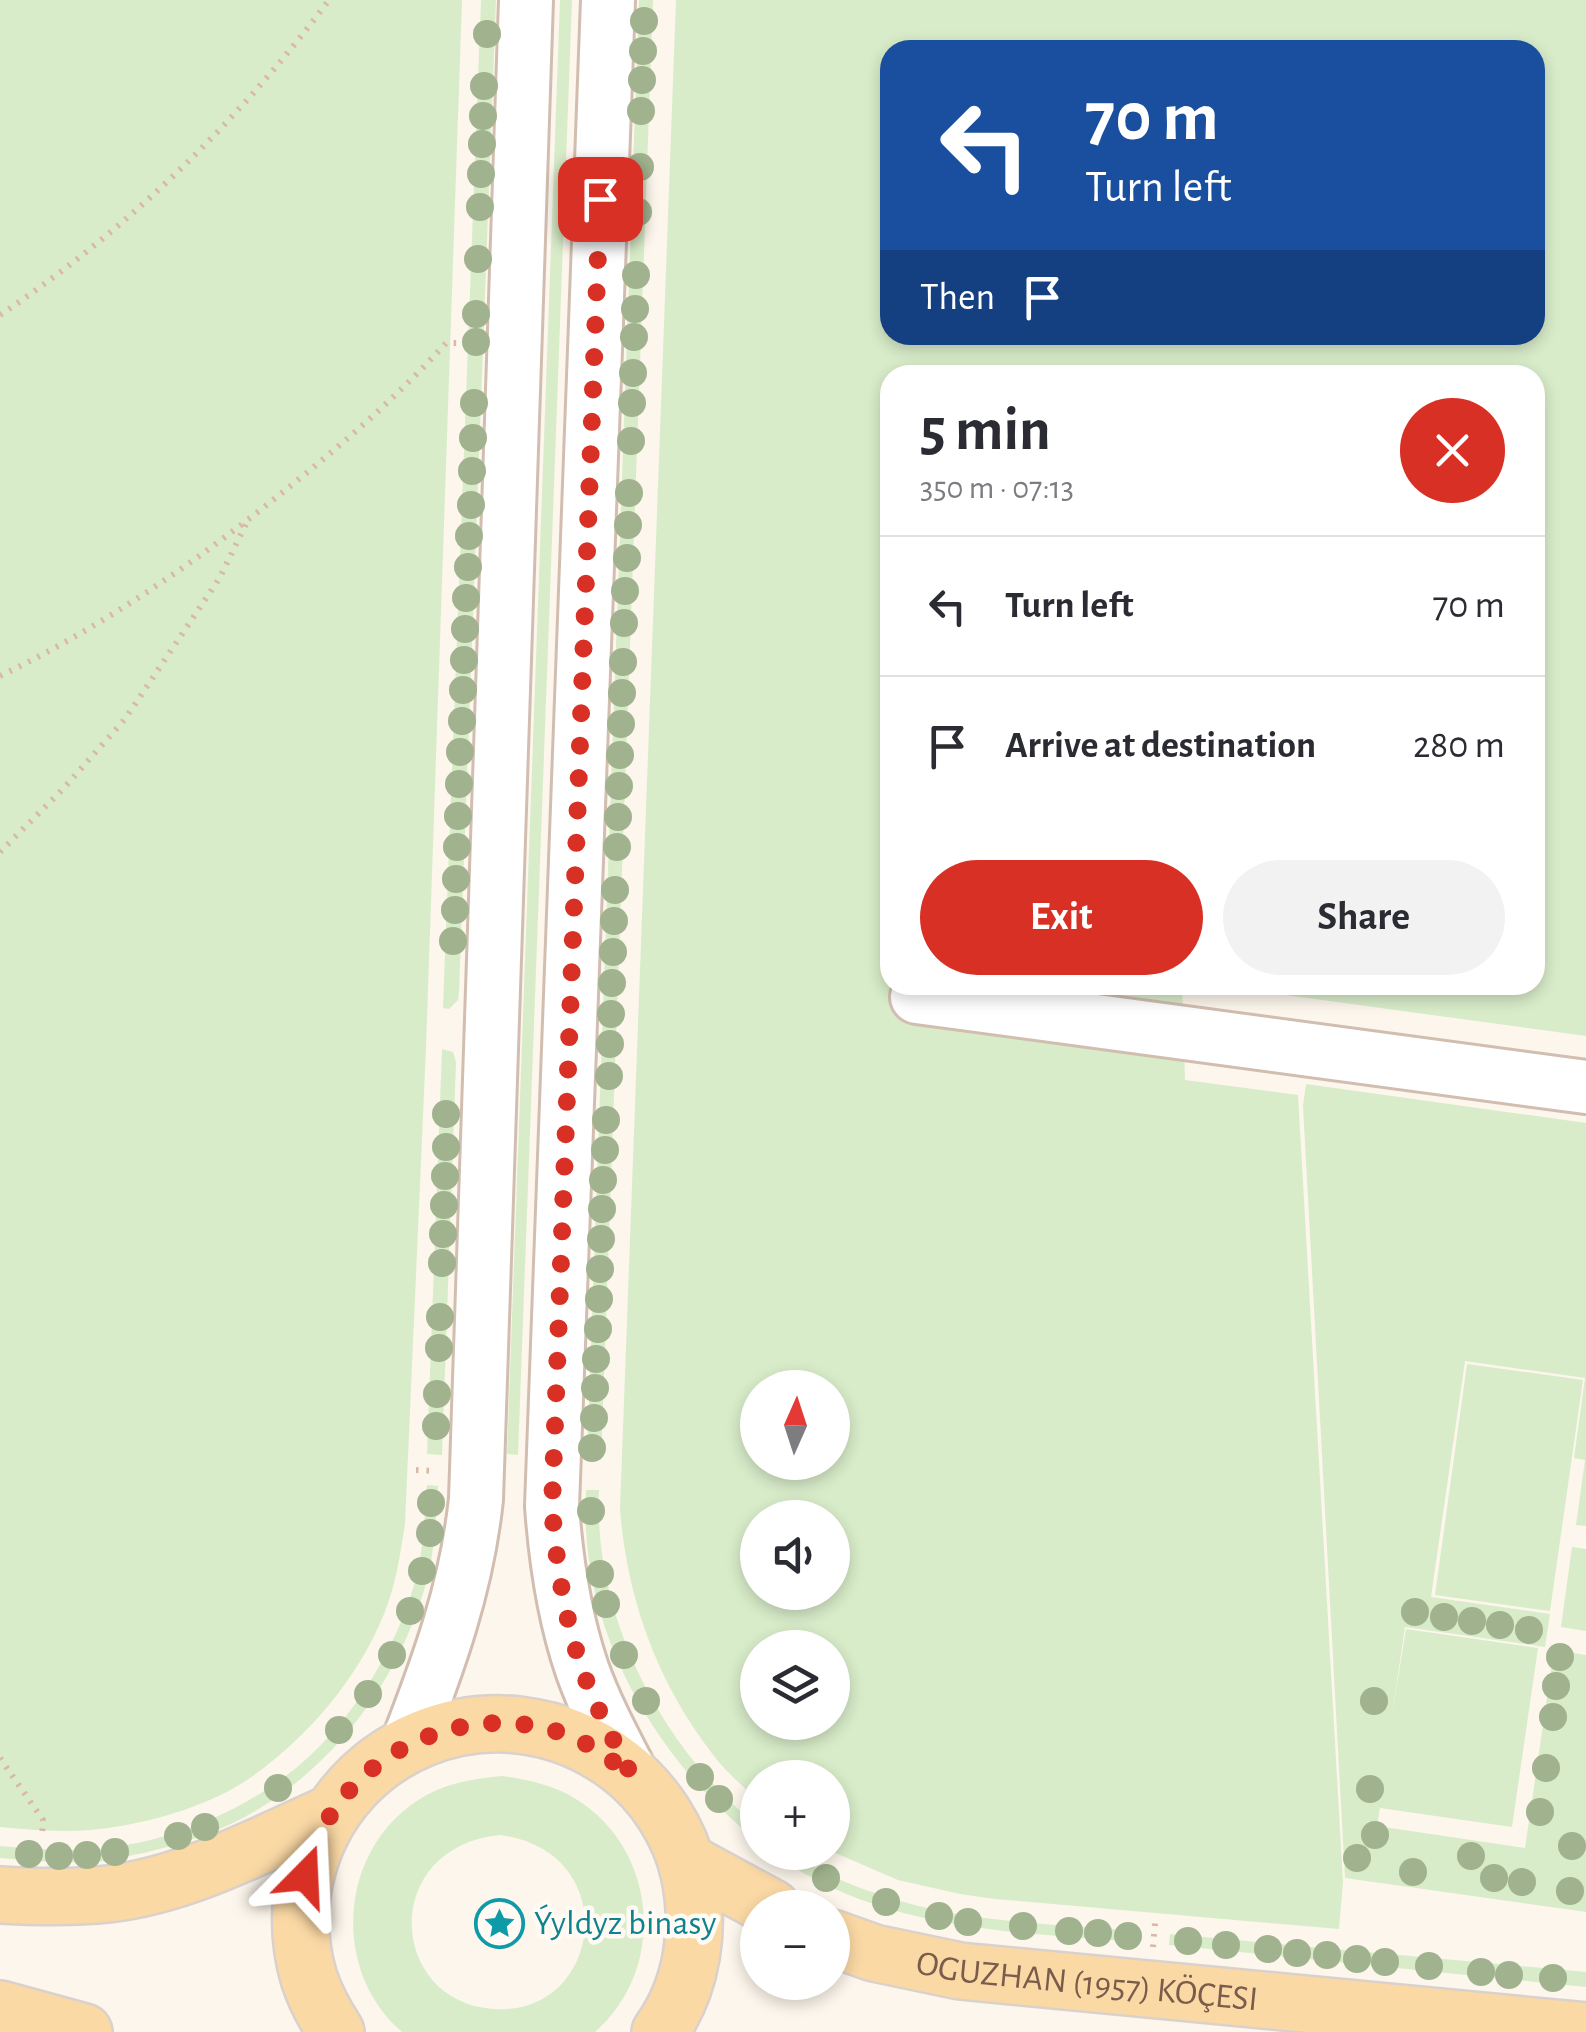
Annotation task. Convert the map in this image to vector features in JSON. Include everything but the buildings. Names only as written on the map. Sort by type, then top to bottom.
[{"type":"main road","points":[[336,2032],[309,1978],[302,1944],[300,1910],[315,1843],[353,1786],[407,1744],[473,1724],[508,1723],[574,1738],[605,1755],[632,1776],[674,1830],[687,1862],[695,1930],[680,1997],[660,2032]]},
{"type":"main road","points":[[0,1895],[112,1894],[165,1882],[332,1813]]},
{"type":"main road","points":[[687,1862],[740,1891]]},
{"type":"main road","name":"OGUZHAN (1957) KÖÇESI","points":[[850,1944],[960,1971],[1586,2031]]},
{"type":"main road","points":[[0,2009],[84,2032]]},
{"type":"street","points":[[407,1744],[456,1608],[471,1544],[476,1499],[526,0]]},
{"type":"street","points":[[608,0],[552,1506],[559,1577],[570,1628],[596,1702],[632,1776]]},
{"type":"street","points":[[917,997],[1586,1087]]},
{"type":"path","points":[[0,314],[90,250],[152,197],[252,95],[329,0]]},
{"type":"path","points":[[0,676],[112,616],[247,520],[390,401],[446,342],[458,342]]},
{"type":"path","points":[[0,852],[63,789],[125,718],[220,580],[247,520]]},
{"type":"path","points":[[0,1758],[43,1820],[42,1838]]},
{"type":"green space","points":[[0,0],[462,0],[426,1048],[405,1524],[397,1570],[373,1639],[344,1686],[308,1729],[266,1766],[228,1791],[174,1813],[117,1827],[75,1831],[0,1827]]},
{"type":"green space","points":[[481,0],[496,0],[459,992],[458,1000],[449,1009],[443,1008]]},
{"type":"green space","points":[[560,0],[572,0],[518,1455],[507,1454]]},
{"type":"green space","points":[[639,0],[653,0],[601,1460],[587,1459]]},
{"type":"green space","points":[[676,0],[1586,0],[1586,1036],[1285,995],[1545,995],[1545,365],[880,365],[880,995],[1182,995],[1185,1080],[1298,1095],[1343,1882],[1339,1929],[995,1899],[898,1880],[850,1859],[850,1760],[740,1760],[740,1783],[694,1728],[661,1670],[630,1576],[620,1509]]},
{"type":"green space","points":[[442,1049],[453,1052],[456,1062],[442,1455],[427,1454]]},
{"type":"green space","points":[[1306,1084],[1586,1123],[1586,1526],[1576,1525],[1585,1460],[1574,1458],[1585,1378],[1465,1361],[1431,1597],[1550,1614],[1545,1647],[1405,1627],[1392,1715],[1406,1629],[1538,1648],[1512,1827],[1380,1808],[1377,1826],[1525,1848],[1554,1650],[1586,1655],[1586,1912],[1345,1878],[1303,1106]]},
{"type":"green space","points":[[1467,1364],[1583,1380],[1550,1611],[1435,1595]]},
{"type":"green space","points":[[427,1485],[438,1486],[436,1520],[430,1565],[417,1611],[403,1646],[365,1710],[316,1766],[244,1818],[173,1845],[106,1861],[0,1858],[0,1846],[94,1849],[182,1831],[254,1798],[296,1768],[337,1728],[388,1651],[411,1596],[420,1559]]},
{"type":"green space","points":[[586,1490],[599,1490],[600,1538],[621,1631],[663,1718],[691,1758],[740,1810],[740,1826],[685,1770],[630,1685],[609,1639],[595,1591],[587,1541]]},
{"type":"green space","points":[[1572,1547],[1586,1549],[1586,1631],[1561,1627]]},
{"type":"green space","points":[[502,1776],[534,1782],[573,1797],[608,1826],[626,1853],[638,1883],[644,1914],[642,1947],[633,1978],[618,2007],[595,2032],[402,2032],[379,2006],[363,1976],[355,1944],[354,1911],[360,1878],[373,1848],[393,1821],[420,1799],[449,1785]],"holes":[[[500,1835],[540,1847],[567,1870],[582,1899],[585,1931],[577,1962],[558,1987],[530,2004],[493,2009],[458,2000],[433,1981],[417,1954],[412,1924],[417,1893],[433,1866],[461,1846]]]},
{"type":"green space","points":[[799,1870],[820,1870],[893,1899],[953,1913],[1138,1931],[1137,1942],[947,1923],[856,1898],[850,1895],[850,1890],[838,1890]]},
{"type":"green space","points":[[1170,1934],[1586,1972],[1586,1987],[1169,1945]]},
{"type":"place","name":"Ýyldyz binasy","points":[[499,1923]]},
{"type":"route","points":[[305,1876],[315,1843],[353,1786],[407,1744],[440,1732],[473,1724],[508,1723],[542,1728],[574,1738],[632,1776],[583,1672],[559,1577],[552,1506],[600,199]]}]
